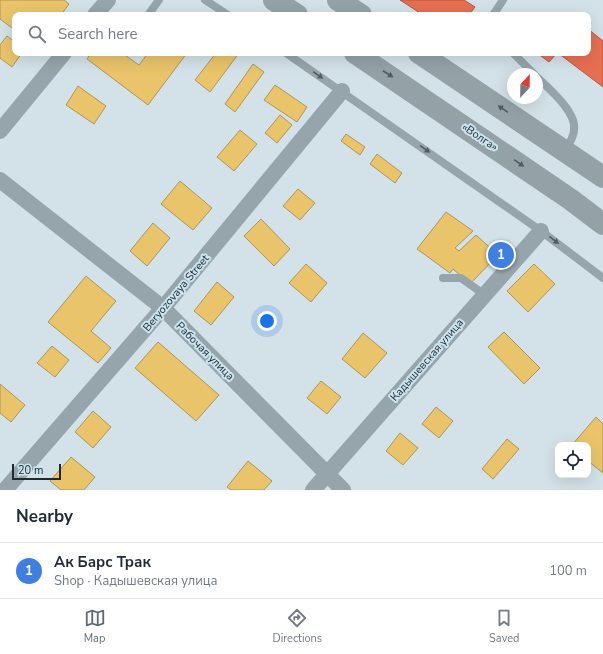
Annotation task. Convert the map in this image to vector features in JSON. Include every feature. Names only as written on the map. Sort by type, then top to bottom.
[{"type":"highway","points":[[274,0],[292,12]]},
{"type":"highway","points":[[338,0],[356,12]]},
{"type":"highway","name":"«Волга»","points":[[359,56],[563,194],[603,224]]},
{"type":"highway","points":[[424,56],[600,172]]},
{"type":"street","points":[[98,12],[108,0]]},
{"type":"street","points":[[0,131],[62,56]]},
{"type":"street","name":"Beryozovaya Street","points":[[5,490],[163,308],[342,91]]},
{"type":"street","name":"Рабочая улица","points":[[0,180],[163,308],[343,490]]},
{"type":"street","name":"Кадышевская улица","points":[[313,490],[541,231]]},
{"type":"lane","points":[[150,12],[159,0]]},
{"type":"lane","points":[[205,0],[223,12]]},
{"type":"lane","points":[[495,12],[503,0]]},
{"type":"lane","points":[[290,56],[541,231],[603,278]]},
{"type":"lane","points":[[516,56],[528,68]]},
{"type":"lane","points":[[543,83],[565,105],[572,120],[574,130],[566,151]]},
{"type":"lane","points":[[443,278],[461,278],[484,295]]},
{"type":"building: Homes","points":[[0,0],[64,0],[69,4],[63,12],[12,12],[12,28],[0,19]]},
{"type":"building: Homes","points":[[7,36],[12,40],[12,56],[20,56],[12,67],[0,58],[0,45]]},
{"type":"building: Homes","points":[[89,56],[126,56],[139,65],[146,56],[185,56],[148,105],[87,59]]},
{"type":"building: Homes","points":[[214,56],[237,56],[210,92],[195,80]]},
{"type":"building: Homes","points":[[253,64],[264,72],[235,112],[225,104]]},
{"type":"building: Homes","points":[[275,85],[307,107],[297,122],[264,100]]},
{"type":"building: Homes","points":[[78,86],[106,106],[94,124],[66,105]]},
{"type":"building: Homes","points":[[280,115],[292,125],[277,143],[265,133]]},
{"type":"building: Homes","points":[[240,130],[257,144],[234,171],[217,157]]},
{"type":"building: Homes","points":[[346,134],[365,147],[360,155],[341,141]]},
{"type":"building: Homes","points":[[377,154],[402,173],[395,183],[370,164]]},
{"type":"building: Homes","points":[[180,181],[212,208],[193,230],[161,204]]},
{"type":"building: Homes","points":[[298,189],[315,203],[300,220],[283,206]]},
{"type":"building: Homes","points":[[446,212],[473,231],[455,248],[459,251],[476,235],[498,255],[470,284],[453,269],[450,273],[417,249]]},
{"type":"building: Homes","points":[[261,219],[290,249],[274,266],[244,236]]},
{"type":"building: Homes","points":[[153,223],[170,238],[147,266],[130,251]]},
{"type":"building: Homes","points":[[306,264],[327,283],[311,302],[289,283]]},
{"type":"building: Homes","points":[[534,264],[555,284],[528,312],[507,291]]},
{"type":"building: Homes","points":[[86,276],[116,301],[91,331],[111,348],[98,363],[48,322]]},
{"type":"building: Homes","points":[[217,282],[234,297],[211,325],[194,311]]},
{"type":"building: Homes","points":[[504,332],[540,368],[524,384],[488,347]]},
{"type":"building: Homes","points":[[363,333],[387,353],[365,378],[342,359]]},
{"type":"building: Homes","points":[[158,342],[219,395],[196,421],[135,368]]},
{"type":"building: Homes","points":[[52,346],[69,360],[55,377],[37,363]]},
{"type":"building: Homes","points":[[321,381],[341,397],[327,414],[307,398]]},
{"type":"building: Homes","points":[[0,384],[25,405],[11,422],[0,413]]},
{"type":"building: Homes","points":[[436,407],[453,421],[439,438],[422,424]]},
{"type":"building: Homes","points":[[93,411],[111,427],[93,448],[75,432]]},
{"type":"building: Homes","points":[[596,417],[603,424],[603,473],[591,463],[591,442],[575,442]]},
{"type":"building: Homes","points":[[400,433],[418,448],[403,465],[386,451]]},
{"type":"building: Homes","points":[[507,439],[519,449],[493,479],[482,469]]},
{"type":"building: Homes","points":[[71,457],[95,477],[84,490],[61,490],[50,481]]},
{"type":"building: Homes","points":[[248,461],[272,481],[264,490],[231,490],[227,487]]},
{"type":"building: Shops","points":[[400,0],[464,0],[475,7],[471,12],[418,12]]},
{"type":"building: Shops","points":[[591,31],[603,41],[603,87],[562,56],[591,56]]},
{"type":"building: Shops","points":[[541,56],[554,56],[549,62]]},
{"type":"place","name":"Ак Барс Трак","points":[[501,255]]}]
